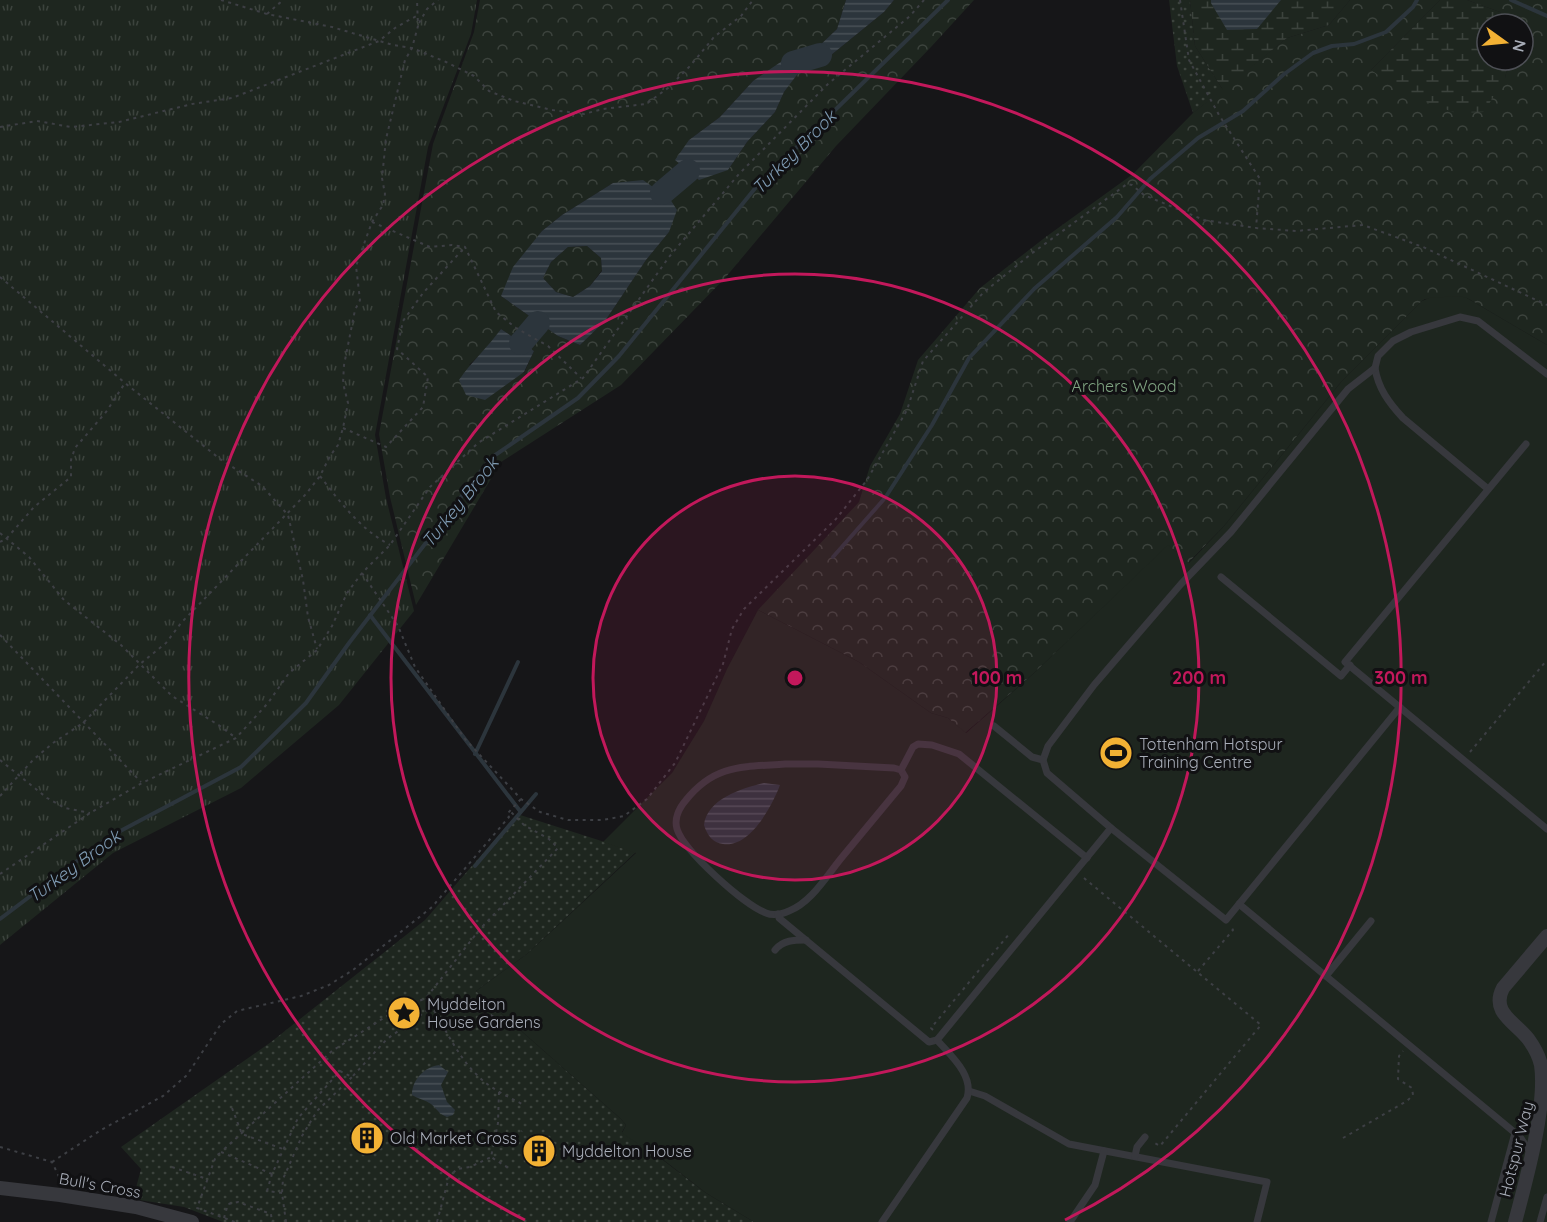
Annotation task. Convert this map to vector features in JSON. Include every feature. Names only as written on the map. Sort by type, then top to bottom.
[{"type":"street","name":"Hotspur Way","points":[[1515,1222],[1546,1100],[1545,1081],[1535,1050],[1529,1040],[1502,1011],[1499,995],[1547,936]]},
{"type":"street","name":"Bull's Cross","points":[[0,1188],[60,1194],[136,1207],[192,1222]]},
{"type":"lane","points":[[1488,489],[1398,412],[1384,394],[1374,368],[1377,356],[1393,341],[1411,332],[1460,317],[1478,321],[1547,374]]},
{"type":"lane","points":[[1374,368],[1348,389],[1231,532],[1181,584],[1094,686],[1048,746],[1043,759],[1047,773],[1111,828],[1226,920],[1400,707]]},
{"type":"lane","points":[[1526,444],[1345,662],[1547,829]]},
{"type":"lane","points":[[1221,577],[1341,676],[1350,666]]},
{"type":"lane","points":[[994,726],[1032,757],[1043,759]]},
{"type":"lane","points":[[901,770],[918,744],[932,745],[959,754],[1088,858]]},
{"type":"lane","points":[[818,764],[875,766],[901,770],[905,777],[901,786],[809,897],[789,911],[778,914],[768,914],[739,896],[706,867],[681,837],[677,828],[677,815],[692,793],[701,784],[720,772],[754,766],[818,764]]},
{"type":"lane","points":[[778,914],[779,918],[929,1042],[938,1038],[1111,828]]},
{"type":"lane","points":[[1239,904],[1515,1133],[1533,1156]]},
{"type":"lane","points":[[1326,976],[1371,921]]},
{"type":"lane","points":[[775,950],[785,942],[806,940]]},
{"type":"lane","points":[[882,1222],[969,1091],[967,1078],[960,1066],[938,1038]]},
{"type":"lane","points":[[969,1091],[985,1096],[1069,1144],[1267,1182],[1257,1222]]},
{"type":"lane","points":[[1491,1222],[1515,1133]]},
{"type":"lane","points":[[1136,1156],[1137,1147],[1145,1137]]},
{"type":"lane","points":[[1070,1222],[1095,1185],[1104,1151]]},
{"type":"lane","points":[[1540,1222],[1547,1197]]},
{"type":"path","points":[[220,0],[267,14],[332,27],[393,45],[412,48],[474,76],[489,91],[514,101],[552,110],[584,114],[603,109],[646,104],[668,88],[714,37],[741,16],[753,0]]},
{"type":"path","points":[[267,14],[283,0]]},
{"type":"path","points":[[417,0],[418,26]]},
{"type":"path","points":[[0,796],[33,760],[82,723],[140,664],[166,643],[188,615],[288,515],[320,476],[338,445],[348,403],[343,383],[344,365],[355,310],[360,300],[356,266],[372,222],[383,205],[385,194],[382,178],[386,139],[405,60],[412,48],[426,9],[438,0]]},
{"type":"path","points":[[0,874],[90,813],[142,783],[236,738],[268,703],[289,673],[317,650],[332,626],[347,593],[362,573],[390,545],[430,487],[478,443],[582,379],[669,257],[739,174],[828,84],[910,16],[924,0]]},
{"type":"path","points":[[1180,0],[1189,60],[1219,115],[1260,179],[1256,228]]},
{"type":"path","points":[[0,127],[38,121],[71,127],[119,122],[192,104],[232,98],[379,41],[395,28],[418,15]]},
{"type":"path","points":[[362,573],[398,626],[415,667],[465,739],[522,800],[540,812],[568,820],[603,820],[624,816],[647,799],[675,763],[723,664],[732,629],[744,609],[836,519],[867,480],[907,410],[923,361],[983,293],[1031,254],[1127,184],[1135,187],[1144,195],[1204,220],[1296,231],[1363,225],[1423,247],[1547,305]]},
{"type":"path","points":[[372,222],[430,247],[452,244],[465,247]]},
{"type":"path","points":[[465,247],[496,312],[516,328],[548,346],[582,379]]},
{"type":"path","points":[[343,428],[386,447],[423,407],[428,377],[397,349],[403,321],[423,293],[465,247]]},
{"type":"path","points":[[0,277],[125,384],[220,459],[262,486],[288,515],[303,580],[308,617],[317,650]]},
{"type":"path","points":[[0,542],[7,538],[34,507],[71,477],[71,460],[75,448],[106,412],[125,384]]},
{"type":"path","points":[[320,476],[346,509],[373,536],[390,545]]},
{"type":"path","points":[[0,533],[29,557],[64,600],[94,622],[172,696],[236,738]]},
{"type":"path","points":[[0,635],[142,783]]},
{"type":"path","points":[[1464,760],[1547,660]]},
{"type":"path","points":[[0,760],[47,798],[64,808],[90,813]]},
{"type":"path","points":[[0,1147],[52,1162],[101,1130],[163,1096],[187,1075],[221,1023],[237,1011],[301,996],[329,985],[353,970],[432,907],[509,817],[507,814],[510,810],[522,800]]},
{"type":"path","points":[[235,1222],[196,1208],[216,1156],[332,1051],[393,1012],[426,998],[480,929],[558,848],[549,839],[524,825],[510,810]]},
{"type":"path","points":[[1076,872],[1261,1025],[1160,1146],[1145,1137]]},
{"type":"path","points":[[1198,971],[1233,930],[1226,920]]},
{"type":"path","points":[[938,1038],[931,1028],[1014,928]]},
{"type":"path","points":[[426,998],[467,1064],[479,1077],[499,1092],[522,1104]]},
{"type":"path","points":[[286,1222],[282,1193],[283,1179],[302,1136],[317,1111],[387,1039],[432,1007],[470,1009],[491,1015],[503,1023]]},
{"type":"path","points":[[1343,1138],[1407,1101],[1413,1095],[1412,1088],[1398,1079],[1399,1056],[1409,1044]]},
{"type":"path","points":[[282,1193],[267,1191],[272,1174],[298,1118],[340,1071],[352,1077]]},
{"type":"path","points":[[491,1157],[495,1141],[499,1092]]},
{"type":"path","points":[[232,1108],[242,1134],[283,1149]]},
{"type":"path","points":[[495,1141],[513,1140],[522,1131]]},
{"type":"path","points":[[220,1152],[272,1174]]},
{"type":"path","points":[[491,1157],[510,1169]]},
{"type":"path","points":[[437,1222],[449,1178],[457,1169],[470,1167],[491,1157]]},
{"type":"path","points":[[52,1162],[62,1184],[60,1194]]},
{"type":"path","points":[[172,1167],[207,1179]]},
{"type":"path","points":[[224,1218],[228,1204],[238,1202],[271,1214],[272,1222]]},
{"type":"green space","points":[[0,0],[477,0],[471,34],[428,147],[375,435],[386,498],[414,611],[339,705],[241,788],[113,853],[0,945]]},
{"type":"green space","points":[[480,0],[846,0],[837,29],[816,49],[825,60],[884,12],[894,0],[974,0],[836,146],[725,278],[621,385],[501,462],[416,605],[390,497],[379,434],[433,144],[474,32]],"holes":[[[801,68],[784,92],[775,112],[747,142],[728,170],[689,140],[720,117],[753,81]],[[613,183],[669,232],[646,260],[605,321],[580,345],[558,336],[501,296],[542,231],[562,215]],[[501,329],[534,351],[524,373],[469,365],[488,347]]]},
{"type":"green space","points":[[1169,0],[1190,0],[1195,46],[1223,90],[1193,113],[1177,66]]},
{"type":"green space","points":[[1190,0],[1350,0],[1329,25],[1287,38],[1223,90],[1195,46]]},
{"type":"green space","name":"Archers Wood","points":[[1350,0],[1440,0],[1371,70],[1505,78],[1506,72],[1535,72],[1535,12],[1500,12],[1467,0],[1547,0],[1547,345],[1467,298],[1422,301],[1341,382],[1224,526],[1188,563],[1168,546],[1033,674],[965,733],[948,718],[931,713],[859,662],[758,610],[859,502],[870,466],[900,414],[918,360],[980,288],[1133,174],[1193,113],[1287,38],[1329,25]]},
{"type":"green space","points":[[1440,0],[1467,0],[1500,12],[1475,12],[1475,72],[1506,72],[1484,112],[1456,113],[1411,97],[1371,70]]},
{"type":"green space","points":[[587,246],[601,258],[602,270],[590,286],[573,297],[556,292],[543,278],[551,262],[568,247]]},
{"type":"green space","name":"Tottenham Hotspur Training Centre","points":[[1459,296],[1467,298],[1547,345],[1547,1222],[754,1222],[706,1193],[643,1144],[641,1146],[622,1133],[626,1125],[621,1119],[476,991],[527,954],[636,853],[603,842],[672,773],[704,721],[727,669],[758,610],[859,662],[931,713],[948,718],[966,733],[1033,674],[1168,545],[1189,563],[1224,526],[1341,382],[1422,301],[1429,298]]},
{"type":"green space","name":"Myddelton House Gardens","points":[[517,814],[636,852],[527,954],[476,991],[621,1119],[626,1125],[622,1132],[641,1146],[642,1144],[706,1193],[754,1222],[223,1222],[184,1207],[133,1199],[141,1169],[121,1147],[271,1042],[425,920]]},
{"type":"shaded area","points":[[846,0],[894,0],[884,12],[825,60],[816,49],[837,29]]},
{"type":"shaded area","points":[[1211,0],[1281,0],[1257,29],[1227,30]]},
{"type":"shaded area","points":[[785,59],[802,68],[784,92],[775,112],[747,142],[728,170],[699,180],[675,160],[689,140],[720,117],[753,81]]},
{"type":"shaded area","points":[[643,180],[670,199],[677,210],[669,232],[646,260],[605,321],[580,345],[558,336],[501,296],[513,267],[542,231],[562,215],[613,183]],"holes":[[[587,246],[601,258],[602,271],[590,286],[573,297],[556,292],[543,278],[551,262],[568,247]]]},
{"type":"shaded area","points":[[501,329],[534,351],[524,372],[485,400],[466,395],[459,380]]},
{"type":"shaded area","points":[[764,783],[780,785],[766,814],[751,833],[733,843],[723,844],[711,838],[704,825],[712,808],[727,796]]},
{"type":"shaded area","points":[[439,1065],[448,1072],[441,1085],[447,1102],[455,1110],[453,1115],[447,1117],[429,1103],[412,1095],[414,1084],[420,1075],[428,1068]]},
{"type":"waterway","name":"Turkey Brook","points":[[0,919],[109,837],[241,767],[306,703],[349,643],[491,458],[578,398],[619,356],[757,186],[948,0]]},
{"type":"waterway","points":[[833,557],[885,498],[932,425],[969,358],[1034,289],[1117,217],[1150,179],[1198,138],[1243,111],[1283,75],[1313,53],[1332,46],[1354,44],[1386,32],[1413,7],[1417,0]]},
{"type":"waterway","points":[[1511,0],[1547,16]]},
{"type":"waterway","points":[[793,63],[820,55]]},
{"type":"waterway","points":[[662,193],[688,171]]},
{"type":"waterway","points":[[521,343],[538,323]]},
{"type":"waterway","points":[[370,615],[520,811]]},
{"type":"waterway","points":[[475,754],[518,662]]},
{"type":"waterway","points":[[475,866],[536,794]]},
{"type":"place","name":"Tottenham Hotspur Training Centre","points":[[1116,753]]},
{"type":"place","name":"Myddelton House Gardens","points":[[404,1013]]},
{"type":"place","name":"Old Market Cross","points":[[367,1138]]},
{"type":"place","name":"Myddelton House","points":[[539,1151]]}]
